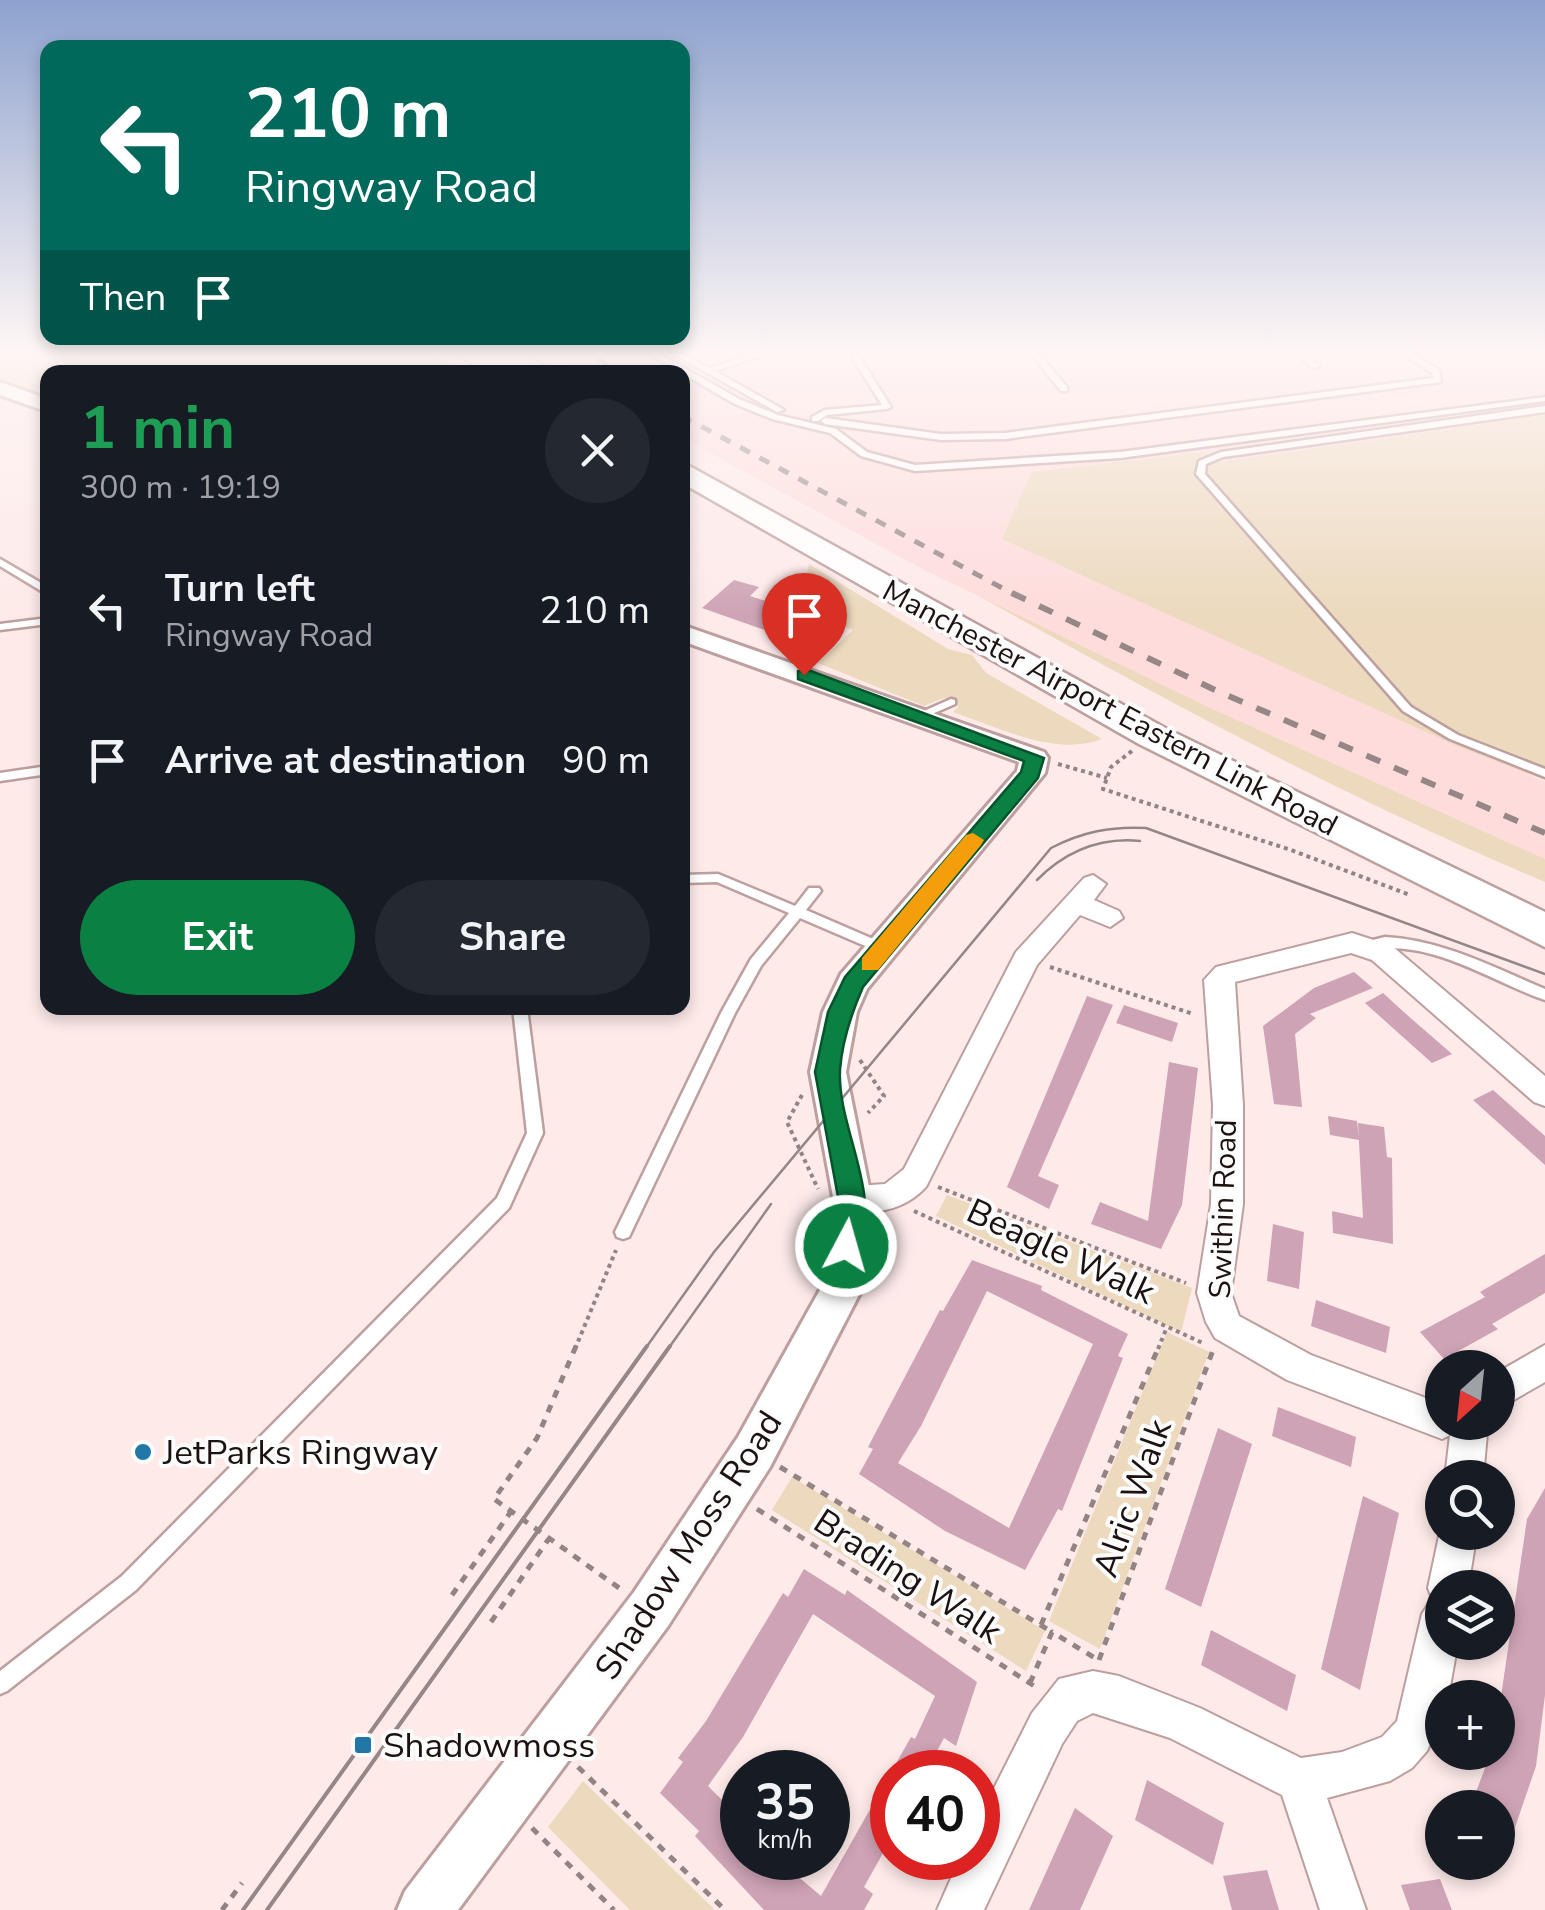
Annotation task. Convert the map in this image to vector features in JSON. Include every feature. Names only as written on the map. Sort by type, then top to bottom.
[{"type":"highway","name":"Manchester Airport Eastern Link Road","points":[[690,458],[1229,751],[1545,898]]},
{"type":"highway","name":"Manchester Airport Eastern Link Road","points":[[690,476],[1152,736],[1545,930]]},
{"type":"street","points":[[690,635],[1034,758]]},
{"type":"street","name":"Shadow Moss Road","points":[[424,1910],[651,1610],[754,1452],[841,1291],[870,1198],[828,1072],[830,1043],[853,983],[1031,773],[1034,758]]},
{"type":"street","points":[[870,1198],[902,1194],[915,1178],[1026,959],[1086,894],[1110,918]]},
{"type":"street","points":[[1353,946],[1382,953],[1545,1094]]},
{"type":"street","name":"Swithin Road","points":[[1353,946],[1226,974],[1218,980],[1228,1105],[1227,1204],[1214,1293],[1221,1338],[1425,1413]]},
{"type":"street","points":[[1515,1381],[1545,1362]]},
{"type":"street","points":[[960,1910],[1071,1684],[1152,1708],[1299,1780],[1359,1775],[1406,1750],[1424,1713],[1434,1660]]},
{"type":"street","points":[[1299,1780],[1343,1910]]},
{"type":"lane","points":[[841,437],[864,454],[915,468],[1120,455],[1256,437]]},
{"type":"lane","points":[[1347,437],[1221,455],[1202,463],[1200,474],[1407,709],[1454,738],[1545,773]]},
{"type":"lane","points":[[0,562],[40,587]]},
{"type":"lane","points":[[0,627],[40,622]]},
{"type":"lane","points":[[920,715],[951,702]]},
{"type":"lane","points":[[0,776],[40,771]]},
{"type":"lane","points":[[690,876],[718,878],[883,948]]},
{"type":"lane","points":[[622,1232],[756,963],[814,891]]},
{"type":"lane","points":[[1353,946],[1382,939],[1410,942],[1545,995]]},
{"type":"lane","points":[[0,1684],[129,1583],[503,1203],[535,1134],[521,1015]]},
{"type":"path","points":[[792,655],[802,617]]},
{"type":"path","points":[[1140,746],[1111,767],[1103,789],[1291,850],[1420,900]]},
{"type":"path","points":[[1034,758],[1107,778]]},
{"type":"path","points":[[1026,959],[1221,1024]]},
{"type":"path","name":"Beagle Walk","points":[[915,1178],[1191,1285]]},
{"type":"path","name":"Beagle Walk","points":[[870,1198],[1167,1327],[1221,1338]]},
{"type":"path","points":[[622,1232],[537,1438],[494,1499],[651,1610]]},
{"type":"path","name":"Alric Walk","points":[[1041,1625],[1167,1327]]},
{"type":"path","name":"Alric Walk","points":[[1071,1684],[1221,1338]]},
{"type":"path","name":"Brading Walk","points":[[754,1452],[1052,1632]]},
{"type":"path","name":"Brading Walk","points":[[729,1491],[1071,1684]]},
{"type":"path","points":[[452,1595],[511,1512]]},
{"type":"path","points":[[491,1622],[549,1539]]},
{"type":"path","points":[[1052,1632],[1071,1684]]},
{"type":"path","points":[[1052,1632],[1071,1684]]},
{"type":"path","points":[[554,1743],[725,1910]]},
{"type":"path","points":[[506,1802],[614,1910]]},
{"type":"path","points":[[222,1910],[242,1883]]},
{"type":"shaded area","points":[[690,437],[1545,437],[1545,780],[1522,772],[1545,782],[1545,859],[1206,706],[926,571],[728,463]]},
{"type":"shaded area","points":[[1391,437],[1545,437],[1545,780],[1457,746],[1002,539],[1032,472],[1206,452],[1218,462]]},
{"type":"shaded area","points":[[809,564],[948,649],[972,655],[986,673],[1102,739],[1066,745],[1028,738],[953,712],[959,706],[944,698],[924,706],[818,663],[853,630],[797,611]]},
{"type":"shaded area","points":[[979,596],[1206,706],[1545,859],[1545,882],[1258,747]]},
{"type":"shaded area","points":[[947,1195],[1192,1288],[1181,1332],[936,1216]]},
{"type":"shaded area","points":[[1167,1332],[1209,1352],[1100,1649],[1049,1621]]},
{"type":"shaded area","points":[[792,1477],[1045,1631],[1026,1671],[772,1510]]},
{"type":"shaded area","points":[[583,1781],[715,1910],[630,1910],[548,1827]]},
{"type":"building","points":[[734,580],[759,587],[750,596],[782,606],[782,636],[702,608]]},
{"type":"building","points":[[1354,972],[1373,988],[1310,1014],[1316,1018],[1295,1034],[1302,1107],[1274,1104],[1263,1026],[1314,988]]},
{"type":"building","points":[[1383,993],[1452,1054],[1432,1063],[1365,1003]]},
{"type":"building","points":[[1087,996],[1113,1005],[1038,1176],[1059,1185],[1049,1209],[1007,1187]]},
{"type":"building","points":[[1124,1005],[1178,1023],[1172,1042],[1116,1023]]},
{"type":"building","points":[[1169,1062],[1198,1068],[1182,1205],[1161,1249],[1091,1224],[1100,1202],[1148,1221]]},
{"type":"building","points":[[1493,1090],[1545,1136],[1545,1165],[1473,1100]]},
{"type":"building","points":[[1328,1116],[1357,1121],[1359,1140],[1330,1135]]},
{"type":"building","points":[[1358,1123],[1384,1127],[1387,1157],[1392,1158],[1393,1244],[1333,1233],[1332,1211],[1363,1218]]},
{"type":"building","points":[[1273,1224],[1304,1232],[1299,1289],[1267,1281]]},
{"type":"building","points":[[1545,1254],[1545,1293],[1492,1324],[1498,1329],[1460,1350],[1436,1350],[1420,1332],[1485,1297],[1480,1292]]},
{"type":"building","points":[[972,1260],[1042,1286],[1041,1290],[1128,1334],[1118,1356],[1123,1358],[1062,1511],[1058,1509],[1025,1570],[945,1531],[859,1474],[873,1449],[868,1447],[940,1310],[943,1311]],"holes":[[[987,1291],[1093,1344],[1009,1528],[898,1463],[921,1426]]]},
{"type":"building","points":[[1316,1300],[1390,1327],[1386,1353],[1311,1326]]},
{"type":"building","points":[[1278,1407],[1356,1437],[1351,1467],[1272,1436]]},
{"type":"building","points":[[1218,1428],[1252,1444],[1201,1607],[1165,1589]]},
{"type":"building","points":[[1545,1488],[1545,1695],[1536,1766],[1515,1827],[1515,1790],[1477,1790],[1484,1770],[1515,1770],[1515,1680],[1503,1680],[1506,1660],[1515,1660],[1515,1601],[1527,1519]]},
{"type":"building","points":[[1363,1496],[1399,1513],[1360,1690],[1321,1669]]},
{"type":"building","points":[[804,1569],[845,1595],[847,1590],[977,1682],[956,1746],[944,1738],[938,1750],[904,1750],[911,1737],[915,1739],[935,1696],[813,1614],[743,1737],[734,1750],[720,1750],[720,1769],[708,1786],[720,1798],[720,1863],[695,1836],[699,1831],[660,1793],[683,1762],[678,1758],[706,1721],[783,1593],[788,1597]]},
{"type":"building","points":[[1211,1630],[1296,1675],[1287,1711],[1201,1665]]},
{"type":"building","points":[[1147,1780],[1224,1823],[1213,1865],[1135,1820]]},
{"type":"building","points":[[1075,1808],[1113,1836],[1080,1910],[1029,1910]]},
{"type":"building","points":[[870,1809],[870,1876],[864,1887],[873,1894],[864,1910],[764,1910],[736,1880],[802,1880],[821,1896],[830,1880],[850,1880],[850,1845]]},
{"type":"building","points":[[1267,1870],[1279,1910],[1232,1910],[1223,1876]]},
{"type":"building","points":[[1440,1880],[1452,1910],[1410,1910],[1401,1885]]},
{"type":"tram line","points":[[645,1349],[714,1252],[1051,848],[1063,842],[1097,831],[1146,828],[1545,974]]},
{"type":"tram line","points":[[1037,880],[1084,848],[1111,841],[1140,841]]},
{"type":"tram line","points":[[668,1349],[771,1204]]},
{"type":"tram line","points":[[243,1910],[647,1346]]},
{"type":"tram line","points":[[267,1910],[670,1346]]},
{"type":"railway","points":[[721,437],[1017,596]]},
{"type":"railway","points":[[1012,593],[1215,690],[1545,833]]},
{"type":"slow traffic","points":[[870,964],[973,840]]},
{"type":"place","name":"JetParks Ringway","points":[[143,1452]]},
{"type":"place","name":"Shadowmoss","points":[[363,1745]]},
{"type":"route","points":[[804,675],[1034,758],[1031,773],[853,983],[833,1030],[828,1072],[852,1197],[846,1246]]}]
